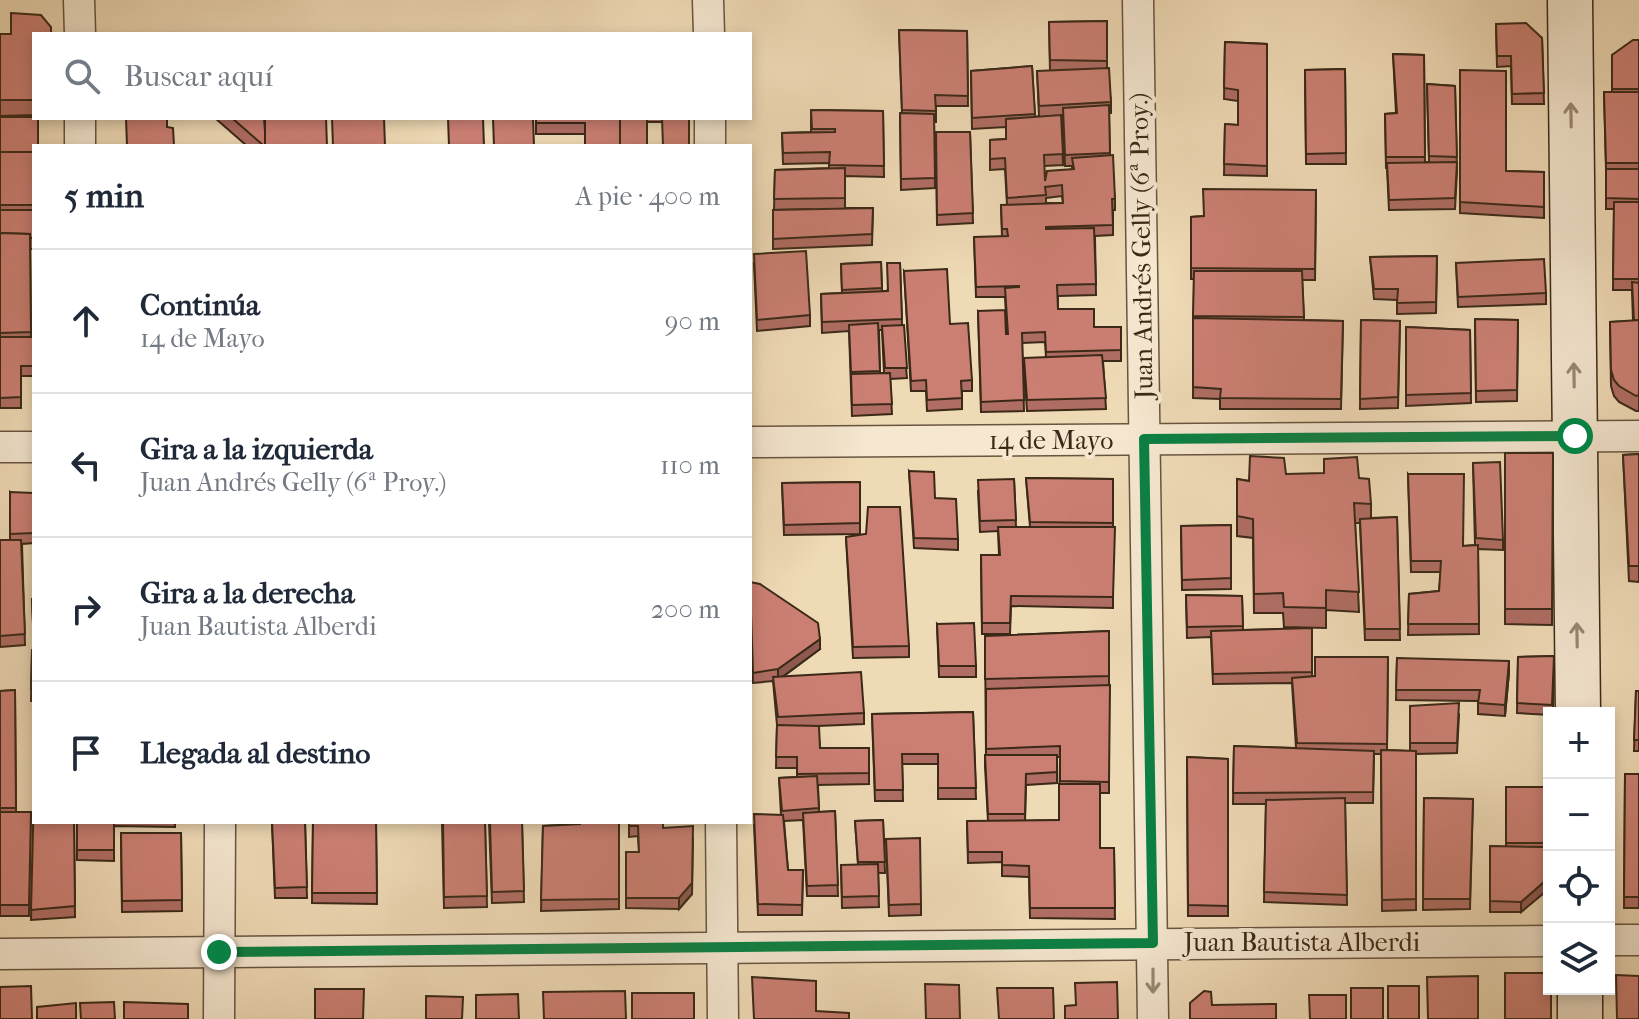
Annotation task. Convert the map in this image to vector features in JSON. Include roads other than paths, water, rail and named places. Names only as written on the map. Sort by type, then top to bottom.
[{"type":"main road","points":[[1570,0],[1578,707]]},
{"type":"main road","points":[[1580,995],[1580,1019]]},
{"type":"street","points":[[79,0],[80,32]]},
{"type":"street","points":[[708,0],[709,32]]},
{"type":"street","name":"Juan Andrés Gelly (6ª Proy.)","points":[[1138,0],[1153,1019]]},
{"type":"street","points":[[80,120],[80,144]]},
{"type":"street","points":[[710,120],[710,144]]},
{"type":"street","name":"14 de Mayo","points":[[752,442],[1639,436]]},
{"type":"street","points":[[0,447],[32,447]]},
{"type":"street","points":[[219,1019],[220,824]]},
{"type":"street","points":[[721,824],[723,1019]]},
{"type":"street","points":[[1615,940],[1639,940]]},
{"type":"street","name":"Juan Bautista Alberdi","points":[[0,954],[1543,941]]}]
